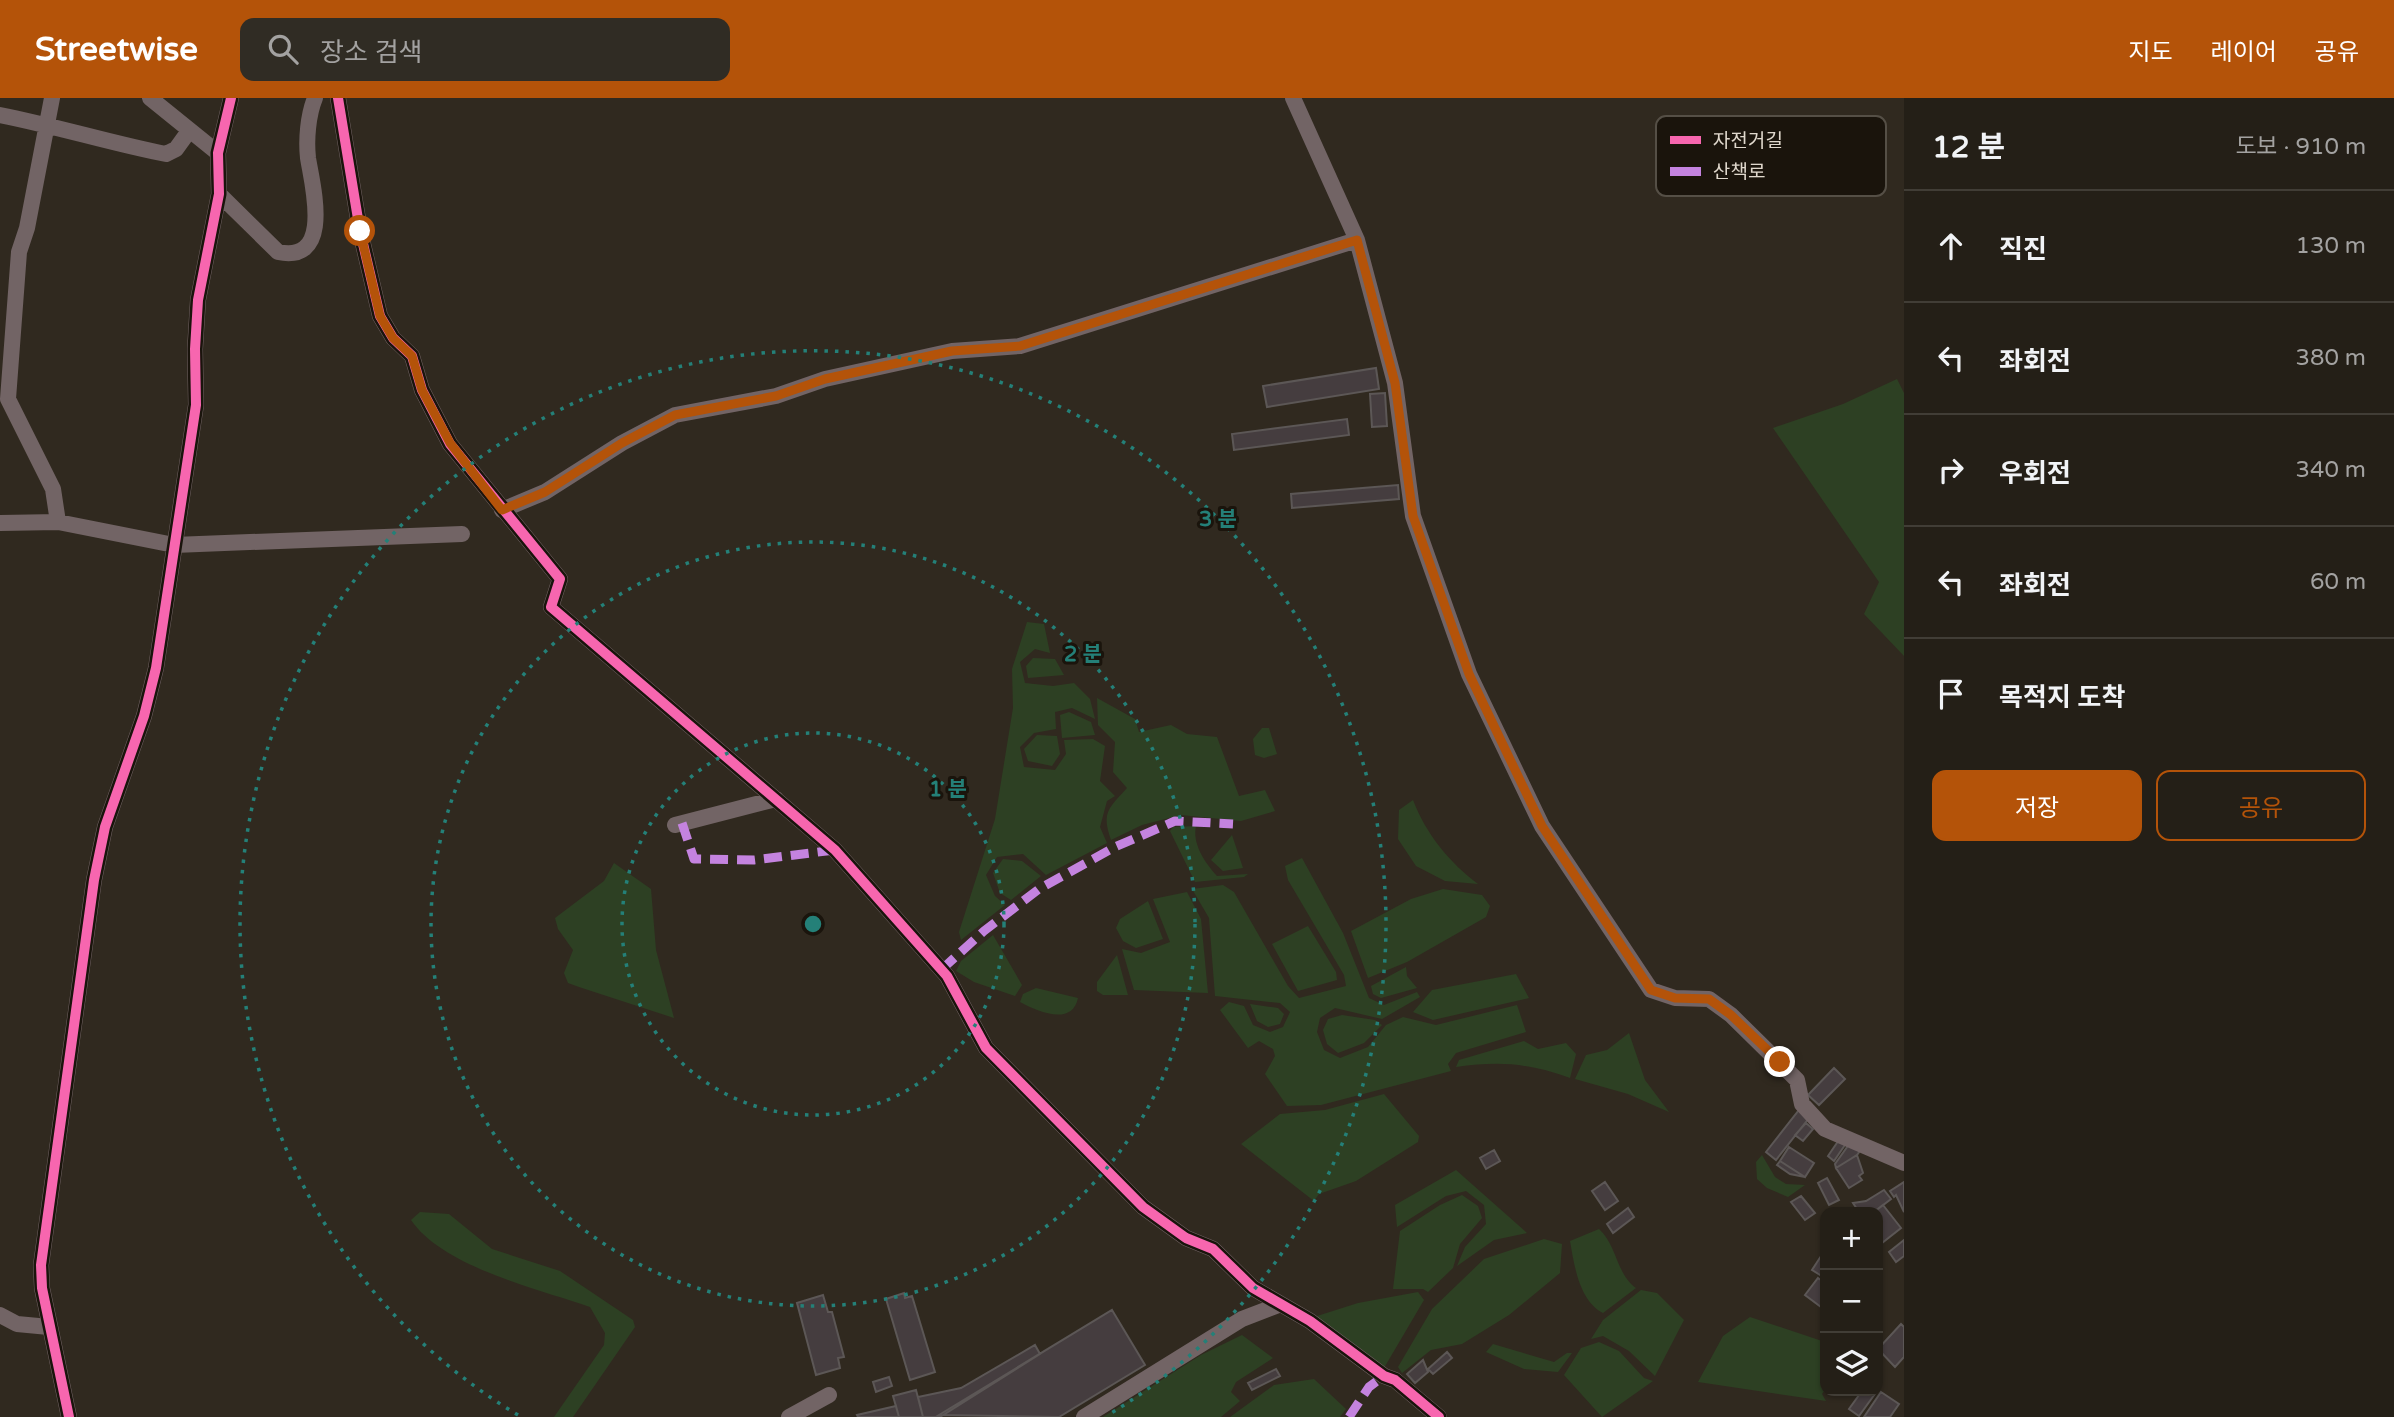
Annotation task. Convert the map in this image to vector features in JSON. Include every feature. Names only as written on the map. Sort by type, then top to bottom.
[{"type":"street","points":[[52,98],[30,215],[19,252],[8,399],[53,489],[58,522]]},
{"type":"street","points":[[150,98],[219,153]]},
{"type":"street","points":[[69,1417],[41,1288],[41,1265],[79,970],[105,827],[144,716],[156,668],[196,405],[198,300],[219,194],[219,153],[231,98]]},
{"type":"street","points":[[219,194],[278,252],[288,254],[304,247],[316,230],[316,190],[308,156],[310,110],[315,98]]},
{"type":"street","points":[[338,98],[360,231],[380,316],[393,338],[412,356],[422,390],[450,443],[560,579],[551,607],[835,850],[947,976],[986,1048],[1133,1197],[1186,1238],[1213,1249],[1253,1288],[1310,1321],[1384,1376],[1395,1380],[1439,1417]]},
{"type":"street","points":[[1293,98],[1357,240],[1395,383],[1413,516],[1469,674],[1542,826],[1651,990],[1675,998],[1709,999],[1731,1015],[1797,1080],[1802,1104],[1825,1129],[1904,1163]]},
{"type":"street","points":[[0,115],[46,123],[96,140],[166,154],[176,149],[189,131]]},
{"type":"street","points":[[502,510],[545,492],[622,443],[675,415],[776,396],[825,379],[952,351],[1020,346],[1357,240]]},
{"type":"street","points":[[0,523],[58,522],[174,545],[462,534]]},
{"type":"street","points":[[675,825],[776,799]]},
{"type":"street","points":[[1084,1417],[1242,1319],[1281,1304]]},
{"type":"street","points":[[0,1315],[17,1324],[49,1327]]},
{"type":"street","points":[[789,1417],[830,1395]]},
{"type":"green space","points":[[1897,379],[1904,393],[1904,656],[1864,614],[1879,582],[1773,428],[1843,404]]},
{"type":"green space","points":[[1027,622],[1044,624],[1050,653],[1035,649],[1020,662],[1025,683],[1053,686],[1074,683],[1090,699],[1095,719],[1072,708],[1055,712],[1056,729],[1034,733],[1020,747],[1024,767],[1055,770],[1066,754],[1064,740],[1093,739],[1105,746],[1100,781],[1115,796],[1107,801],[1100,827],[1107,843],[1046,875],[1023,854],[997,857],[986,875],[995,896],[1005,905],[961,940],[959,932],[995,819],[1013,708],[1012,669]]},
{"type":"green space","points":[[1033,658],[1055,659],[1064,675],[1028,678],[1026,666]]},
{"type":"green space","points":[[1097,698],[1135,719],[1139,732],[1171,725],[1187,734],[1217,737],[1239,796],[1265,790],[1275,811],[1241,821],[1181,815],[1142,825],[1111,840],[1107,823],[1108,811],[1127,788],[1113,772],[1115,742],[1098,725]]},
{"type":"green space","points":[[1069,712],[1091,722],[1095,735],[1062,738],[1060,715]]},
{"type":"green space","points":[[1262,728],[1269,728],[1277,754],[1264,758],[1255,755],[1253,739]]},
{"type":"green space","points":[[1037,735],[1057,736],[1060,754],[1052,766],[1028,761],[1024,749]]},
{"type":"green space","points":[[1413,800],[1440,846],[1457,866],[1478,884],[1445,881],[1416,866],[1398,839],[1399,810]]},
{"type":"green space","points":[[1196,826],[1198,846],[1217,876],[1248,874],[1244,877],[1195,882],[1170,831],[1173,827]]},
{"type":"green space","points":[[1232,835],[1243,868],[1223,871],[1211,860]]},
{"type":"green space","points":[[1302,858],[1343,933],[1369,998],[1384,1005],[1417,992],[1420,997],[1382,1019],[1335,1008],[1320,1018],[1317,1032],[1324,1050],[1340,1058],[1368,1047],[1386,1025],[1403,1017],[1436,1025],[1517,1005],[1526,1032],[1456,1053],[1448,1064],[1451,1071],[1321,1105],[1287,1106],[1265,1074],[1275,1056],[1273,1049],[1259,1041],[1248,1048],[1220,1010],[1229,1002],[1244,1006],[1253,1025],[1270,1032],[1283,1027],[1290,1012],[1280,1003],[1215,996],[1209,918],[1192,889],[1223,885],[1234,892],[1288,986],[1299,998],[1346,986],[1344,975],[1288,880],[1285,866]]},
{"type":"green space","points":[[1003,859],[1022,861],[1041,876],[1011,900],[1000,893],[993,873]]},
{"type":"green space","points":[[614,863],[651,889],[656,950],[674,1018],[568,983],[564,973],[573,950],[558,929],[555,918],[604,881]]},
{"type":"green space","points":[[1443,889],[1482,895],[1490,906],[1486,917],[1407,962],[1368,978],[1351,931],[1411,899]]},
{"type":"green space","points":[[1187,892],[1201,919],[1208,993],[1134,990],[1122,949],[1141,953],[1170,942],[1153,899]]},
{"type":"green space","points":[[1148,901],[1163,939],[1136,948],[1123,941],[1116,928],[1120,919]]},
{"type":"green space","points":[[1308,926],[1336,972],[1337,980],[1298,991],[1272,944]]},
{"type":"green space","points":[[993,935],[1022,985],[1015,996],[974,982],[956,971],[961,961]]},
{"type":"green space","points":[[1117,955],[1128,995],[1103,995],[1097,991],[1097,982]]},
{"type":"green space","points":[[1406,967],[1407,976],[1417,988],[1381,998],[1373,994],[1371,986]]},
{"type":"green space","points":[[1516,974],[1529,998],[1433,1020],[1413,1012],[1432,990]]},
{"type":"green space","points":[[1036,988],[1078,998],[1069,1012],[1044,1012],[1020,1002],[1023,994]]},
{"type":"green space","points":[[1250,1004],[1278,1008],[1284,1014],[1280,1024],[1268,1027],[1257,1021]]},
{"type":"green space","points":[[1342,1015],[1375,1020],[1382,1025],[1364,1043],[1338,1053],[1327,1044],[1323,1030],[1328,1019]]},
{"type":"green space","points":[[1629,1033],[1645,1080],[1669,1112],[1628,1094],[1575,1079],[1586,1055],[1607,1050]]},
{"type":"green space","points":[[1524,1041],[1538,1049],[1566,1043],[1576,1054],[1570,1078],[1541,1069],[1514,1065],[1456,1067],[1459,1060]]},
{"type":"green space","points":[[1384,1094],[1419,1136],[1418,1142],[1356,1181],[1319,1194],[1314,1201],[1241,1144],[1280,1114],[1325,1110]]},
{"type":"green space","points":[[1762,1155],[1775,1177],[1786,1184],[1805,1185],[1788,1197],[1767,1188],[1757,1179],[1756,1162]]},
{"type":"green space","points":[[1456,1170],[1527,1233],[1494,1240],[1457,1266],[1465,1247],[1486,1224],[1484,1205],[1466,1191],[1446,1196],[1397,1227],[1395,1205]]},
{"type":"green space","points":[[1462,1195],[1478,1206],[1482,1218],[1460,1244],[1453,1268],[1428,1292],[1423,1289],[1393,1289],[1400,1231],[1440,1205]]},
{"type":"green space","points":[[420,1212],[449,1214],[492,1249],[560,1271],[633,1320],[635,1327],[573,1417],[554,1417],[604,1345],[605,1333],[590,1307],[493,1274],[445,1251],[411,1220]]},
{"type":"green space","points":[[1599,1229],[1610,1243],[1624,1275],[1636,1288],[1603,1313],[1588,1300],[1583,1291],[1570,1241]]},
{"type":"green space","points":[[1544,1239],[1562,1244],[1560,1273],[1509,1315],[1462,1344],[1431,1350],[1402,1373],[1398,1367],[1432,1309],[1484,1259]]},
{"type":"green space","points":[[1641,1290],[1657,1293],[1684,1320],[1655,1376],[1629,1351],[1603,1336],[1591,1339],[1603,1320]]},
{"type":"green space","points":[[1418,1292],[1424,1300],[1384,1368],[1314,1317],[1358,1303]]},
{"type":"green space","points":[[1750,1317],[1820,1340],[1820,1396],[1826,1401],[1698,1382],[1723,1336]]},
{"type":"green space","points":[[1242,1335],[1273,1358],[1236,1382],[1231,1392],[1240,1401],[1221,1417],[1103,1417],[1201,1355]]},
{"type":"green space","points":[[1599,1342],[1619,1351],[1644,1378],[1653,1381],[1602,1417],[1564,1375],[1581,1348]]},
{"type":"green space","points":[[1493,1344],[1554,1362],[1567,1353],[1572,1353],[1558,1372],[1524,1369],[1486,1352]]},
{"type":"green space","points":[[1314,1379],[1346,1409],[1340,1417],[1230,1417],[1274,1385]]},
{"type":"building","points":[[1376,368],[1379,389],[1267,407],[1263,386]]},
{"type":"building","points":[[1385,393],[1387,426],[1372,427],[1370,394]]},
{"type":"building","points":[[1347,419],[1349,435],[1234,450],[1232,434]]},
{"type":"building","points":[[1398,485],[1399,499],[1292,508],[1291,494]]},
{"type":"building","points":[[1834,1068],[1845,1079],[1819,1105],[1808,1095]]},
{"type":"building","points":[[1799,1110],[1809,1118],[1776,1160],[1766,1152]]},
{"type":"building","points":[[1806,1123],[1813,1129],[1803,1141],[1795,1135]]},
{"type":"building","points":[[1841,1137],[1847,1142],[1834,1161],[1828,1156]]},
{"type":"building","points":[[1850,1143],[1862,1148],[1857,1155],[1836,1168],[1835,1164]]},
{"type":"building","points":[[1789,1147],[1814,1163],[1805,1177],[1780,1161]]},
{"type":"building","points":[[1494,1150],[1500,1161],[1486,1169],[1480,1158]]},
{"type":"building","points":[[1857,1155],[1863,1173],[1859,1176],[1862,1180],[1849,1188],[1836,1168]]},
{"type":"building","points":[[1780,1161],[1805,1177],[1790,1174],[1777,1165]]},
{"type":"building","points":[[1827,1178],[1839,1200],[1829,1205],[1818,1183]]},
{"type":"building","points":[[1605,1182],[1618,1201],[1605,1210],[1592,1191]]},
{"type":"building","points":[[1904,1182],[1904,1212],[1896,1195],[1894,1197],[1890,1191]]},
{"type":"building","points":[[1884,1190],[1891,1199],[1881,1207],[1856,1207],[1853,1203],[1866,1201]]},
{"type":"building","points":[[1801,1196],[1815,1213],[1805,1220],[1791,1202]]},
{"type":"building","points":[[1883,1205],[1901,1228],[1883,1242],[1883,1207],[1880,1207]]},
{"type":"building","points":[[1628,1208],[1634,1217],[1613,1233],[1607,1224]]},
{"type":"building","points":[[1904,1240],[1904,1256],[1896,1262],[1889,1252]]},
{"type":"building","points":[[1820,1258],[1820,1275],[1812,1270]]},
{"type":"building","points":[[1818,1278],[1820,1279],[1820,1306],[1805,1295]]},
{"type":"building","points":[[904,1293],[905,1298],[912,1296],[935,1372],[910,1380],[886,1299]]},
{"type":"building","points":[[823,1295],[828,1312],[832,1312],[844,1357],[838,1358],[840,1368],[816,1375],[797,1303]]},
{"type":"building","points":[[1112,1310],[1145,1365],[1059,1417],[939,1415]]},
{"type":"building","points":[[1901,1324],[1904,1327],[1904,1357],[1895,1367],[1883,1354],[1883,1344]]},
{"type":"building","points":[[1035,1345],[1040,1354],[940,1417],[923,1417],[918,1397],[961,1388]]},
{"type":"building","points":[[1447,1352],[1452,1358],[1433,1374],[1428,1369]]},
{"type":"building","points":[[1423,1360],[1428,1372],[1415,1383],[1407,1374]]},
{"type":"building","points":[[1276,1369],[1280,1376],[1252,1390],[1248,1383]]},
{"type":"building","points":[[889,1377],[892,1386],[876,1392],[873,1382]]},
{"type":"building","points":[[916,1390],[923,1417],[899,1417],[893,1396]]},
{"type":"building","points":[[1883,1393],[1899,1404],[1890,1417],[1864,1417]]},
{"type":"building","points":[[1858,1396],[1873,1396],[1859,1416],[1849,1409]]},
{"type":"building","points":[[896,1406],[899,1417],[857,1415]]},
{"type":"marked path","points":[[941,970],[984,931],[1039,889],[1115,847],[1175,821],[1233,824]]},
{"type":"marked path","points":[[682,823],[694,859],[754,860],[835,850]]},
{"type":"marked path","points":[[1349,1417],[1369,1387],[1384,1376]]},
{"type":"cycle path","points":[[69,1417],[42,1288],[41,1265],[94,880],[105,827],[144,716],[156,668],[196,405],[198,300],[219,194],[218,153],[231,98]]},
{"type":"cycle path","points":[[338,98],[360,231],[380,316],[393,338],[412,356],[422,390],[450,444],[560,579],[551,607],[835,850],[947,976],[986,1048],[1143,1207],[1186,1238],[1213,1249],[1253,1288],[1310,1321],[1384,1376],[1395,1380],[1439,1417]]},
{"type":"route","points":[[360,231],[380,316],[393,338],[412,356],[422,390],[450,443],[502,510],[545,492],[622,443],[675,415],[776,396],[825,379],[952,351],[1020,346],[1072,332],[1357,240],[1395,383],[1413,516],[1469,674],[1542,826],[1607,928],[1651,990],[1675,998],[1709,999],[1731,1015],[1780,1062]]}]
